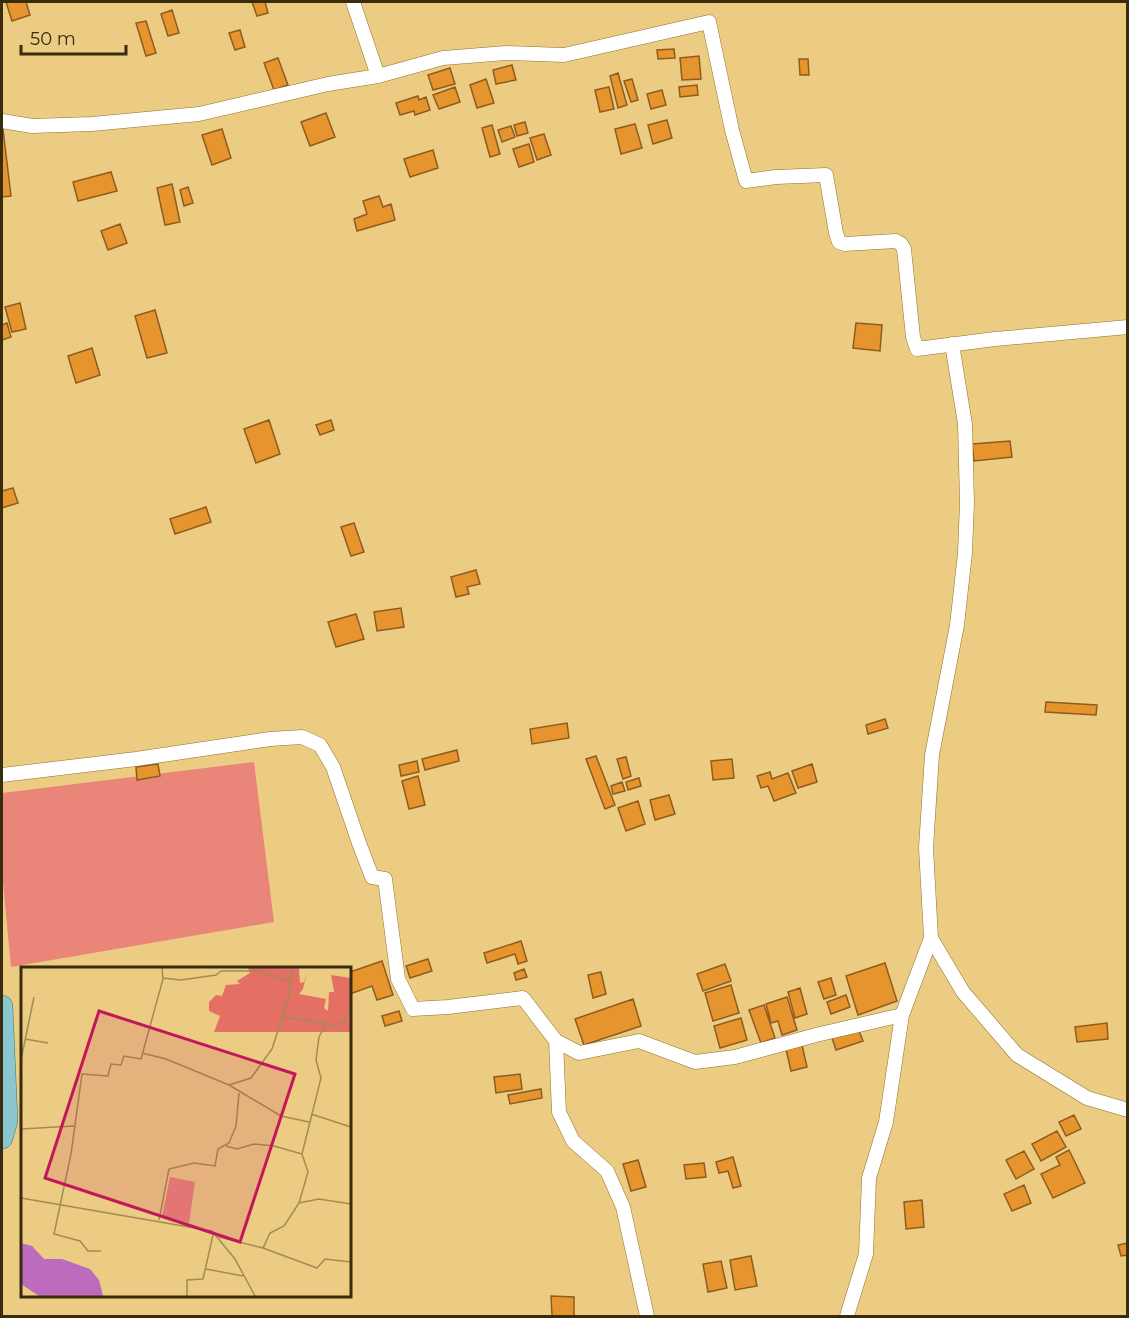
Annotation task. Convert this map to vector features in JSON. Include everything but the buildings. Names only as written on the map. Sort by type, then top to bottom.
[{"type":"main road","points":[[2,1006],[7,1121],[2,1138]]},
{"type":"street","points":[[353,2],[378,76]]},
{"type":"street","points":[[2,121],[32,126],[72,125],[199,114],[328,84],[378,76],[442,58],[506,53],[564,56],[709,22],[732,130],[746,181],[826,175],[839,242],[845,244],[896,241],[901,244],[904,249],[913,337],[917,349],[1128,327]]},
{"type":"street","points":[[847,1317],[866,1254],[869,1178],[886,1122],[902,1015],[931,938],[926,848],[932,756],[957,625],[965,553],[967,502],[965,424],[952,344]]},
{"type":"street","points":[[2,775],[136,759],[270,739],[302,737],[320,745],[333,766],[372,877],[386,879],[398,979],[412,1009],[523,998],[556,1041],[579,1053],[639,1041],[694,1062],[735,1057],[902,1015]]},
{"type":"street","points":[[931,938],[963,992],[1017,1055],[1087,1098],[1128,1110]]},
{"type":"street","points":[[556,1041],[559,1112],[573,1141],[607,1171],[623,1207],[647,1317]]},
{"type":"shaded area","points":[[254,762],[274,922],[11,967],[2,872],[2,793]]}]
